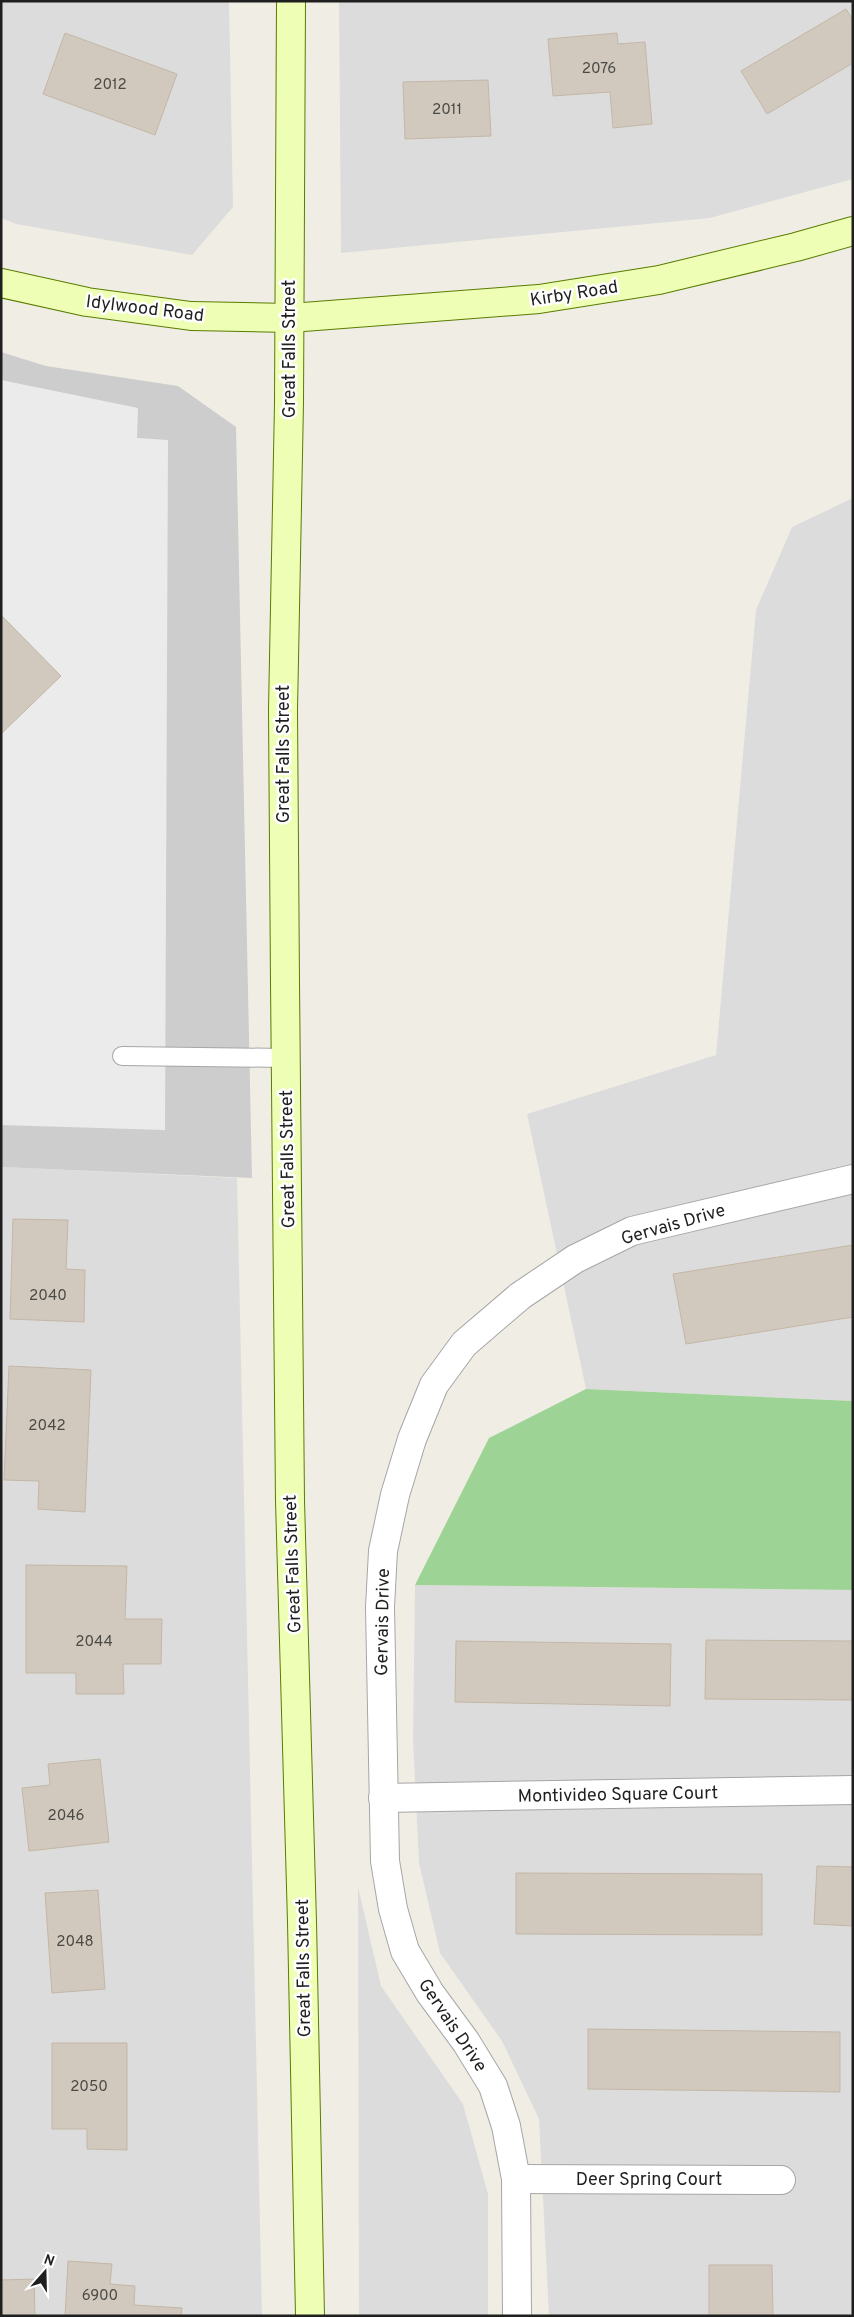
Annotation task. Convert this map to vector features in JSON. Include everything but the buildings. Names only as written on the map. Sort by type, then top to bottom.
[{"type":"main road","name":"Great Falls Street","points":[[291,1],[290,318],[282,710],[290,1501],[302,1922],[310,2316]]},
{"type":"main road","name":"Kirby Road","points":[[290,318],[540,299],[658,280],[796,247],[853,231]]},
{"type":"main road","name":"Idylwood Road","points":[[1,283],[87,302],[191,316],[290,318]]},
{"type":"street","name":"Gervais Drive","points":[[517,2316],[516,2179],[506,2126],[493,2086],[466,2042],[430,1993],[405,1951],[392,1909],[385,1861],[382,1798],[380,1607],[383,1550],[395,1495],[412,1439],[434,1385],[464,1344],[520,1296],[575,1259],[632,1231],[853,1179]]},
{"type":"street","name":"Montivideo Square Court","points":[[382,1798],[853,1790]]},
{"type":"street","name":"Deer Spring Court","points":[[516,2179],[781,2180]]},
{"type":"lane","points":[[122,1056],[285,1058]]},
{"type":"shaded area","points":[[1,1],[229,1],[233,207],[192,255],[16,224],[1,218]]},
{"type":"shaded area","points":[[339,1],[853,1],[853,179],[710,218],[341,253]]},
{"type":"shaded area","points":[[1,352],[46,366],[178,386],[236,427],[252,1178],[1,1167]]},
{"type":"shaded area","points":[[1,380],[138,408],[137,438],[168,440],[165,1130],[1,1125]]},
{"type":"shaded area","points":[[853,498],[853,1401],[586,1389],[527,1114],[716,1055],[756,610],[792,527]]},
{"type":"shaded area","points":[[1,1167],[237,1178],[262,2316],[1,2316]]},
{"type":"shaded area","points":[[415,1585],[853,1590],[853,2316],[549,2316],[539,2119],[502,2041],[440,1953],[419,1863],[413,1739]]},
{"type":"shaded area","points":[[358,1887],[381,1986],[463,2104],[488,2194],[488,2316],[359,2316]]},
{"type":"green space","points":[[586,1389],[853,1401],[853,1590],[415,1585],[489,1438]]}]
